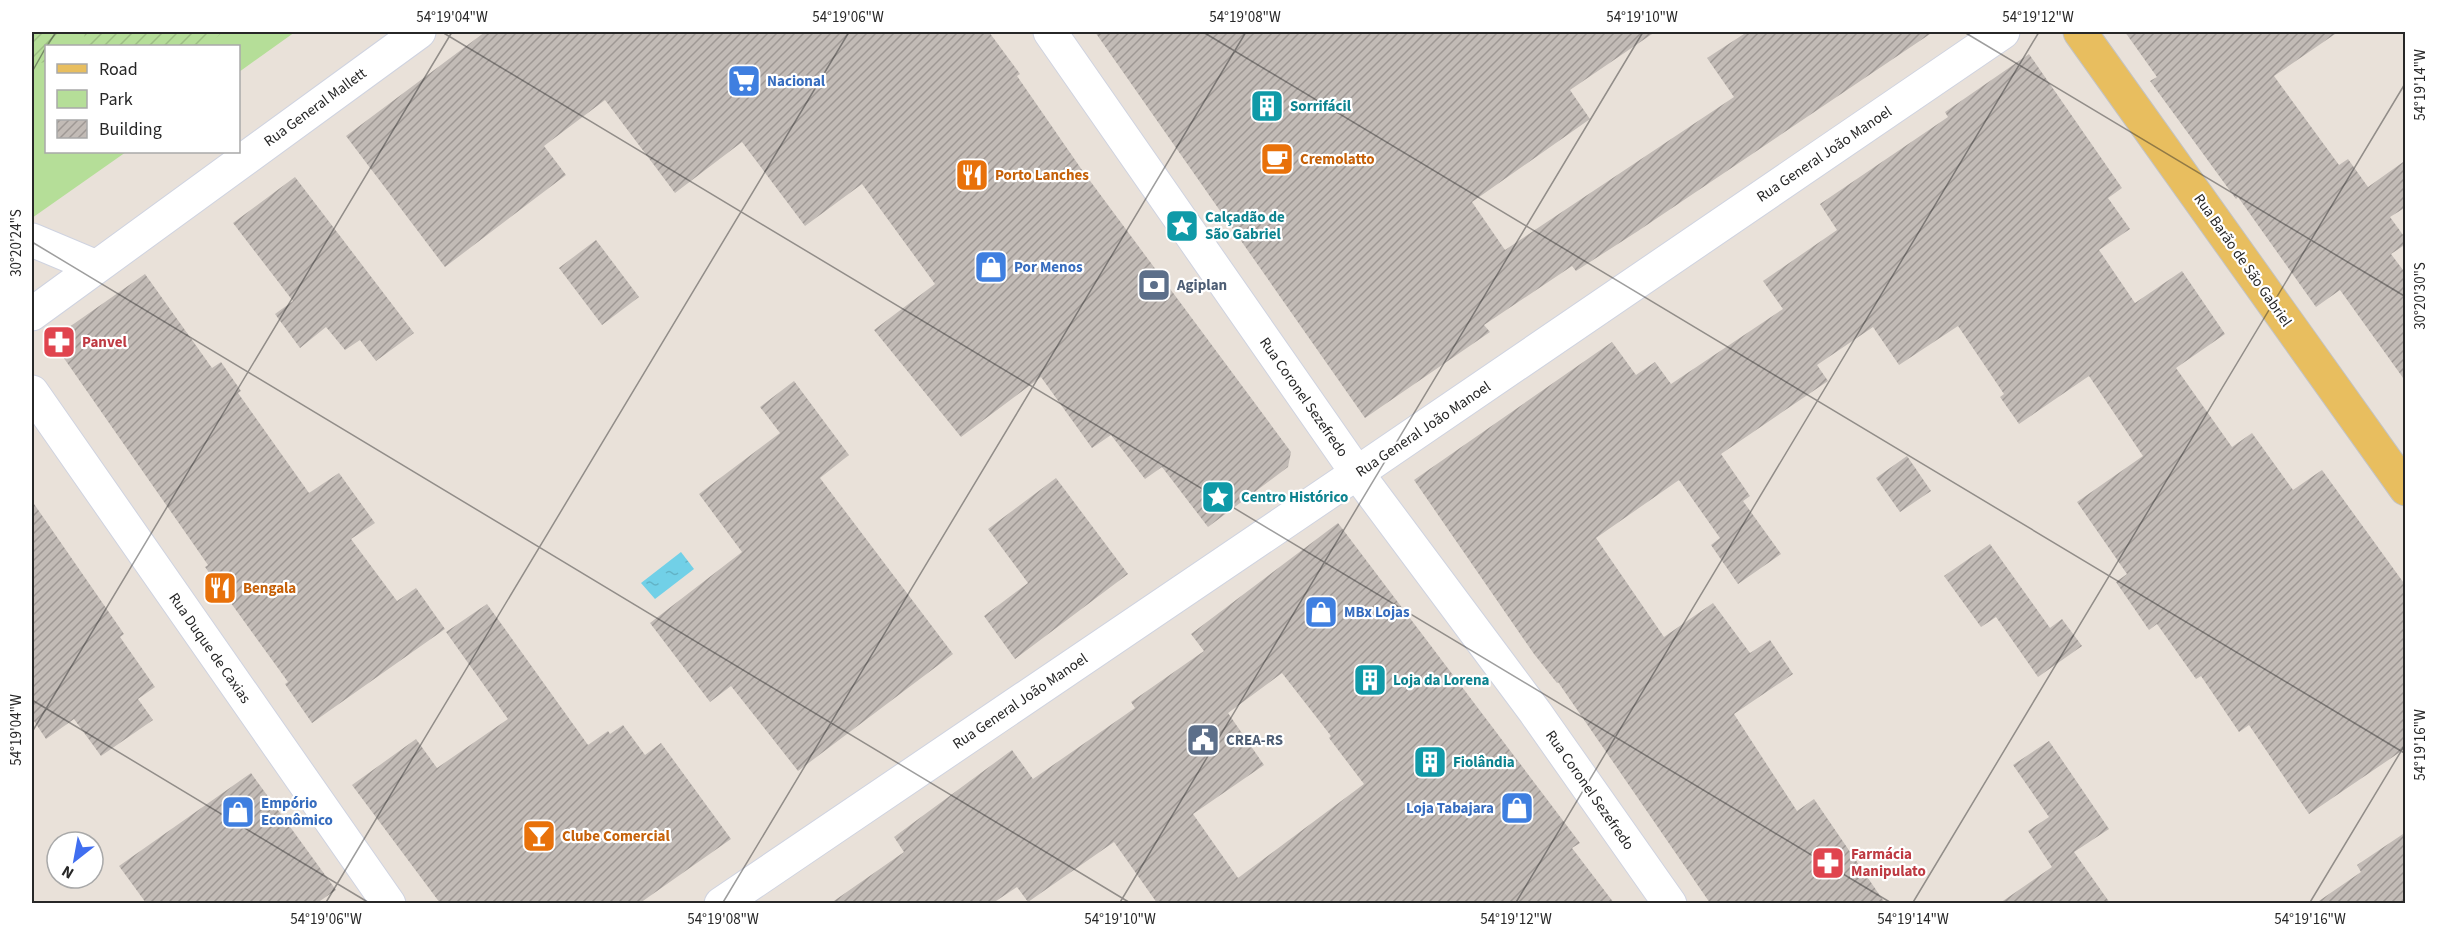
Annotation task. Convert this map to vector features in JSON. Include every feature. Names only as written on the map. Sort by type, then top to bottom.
[{"type":"main road","name":"Rua Barão de São Gabriel","points":[[2080,32],[2406,489]]},
{"type":"street","name":"Rua General Mallett","points":[[32,314],[94,266],[419,32]]},
{"type":"street","name":"Rua Coronel Sezefredo","points":[[1050,32],[1358,473],[1534,712],[1670,903]]},
{"type":"street","name":"Rua General João Manoel","points":[[721,903],[1358,473],[2003,32]]},
{"type":"street","points":[[32,240],[94,266]]},
{"type":"street","name":"Rua Duque de Caxias","points":[[32,392],[389,903]]},
{"type":"green space","points":[[32,32],[295,32],[240,71],[240,45],[45,45],[45,153],[125,153],[32,218]]},
{"type":"green space","points":[[32,32],[58,32],[56,45],[45,45],[45,62],[32,64]]},
{"type":"green space","points":[[85,32],[223,32],[209,43],[192,45],[83,45]]},
{"type":"water","points":[[681,552],[694,569],[655,599],[641,583]]},
{"type":"building","points":[[485,32],[989,32],[1020,74],[1017,76],[1082,170],[1291,452],[1288,467],[1208,527],[1162,467],[1145,479],[1111,435],[1092,448],[1041,377],[961,437],[874,330],[935,284],[862,184],[805,226],[742,142],[675,193],[605,100],[544,146],[566,175],[445,267],[346,136]]},
{"type":"building","points":[[1095,32],[1655,32],[1570,90],[1590,119],[1472,202],[1505,250],[1734,97],[1707,58],[1747,32],[1933,32],[1638,231],[1576,271],[1572,266],[1484,325],[1490,332],[1365,418]]},
{"type":"building","points":[[2125,32],[2338,32],[2274,76],[2339,165],[2348,159],[2368,187],[2406,160],[2406,207],[2390,217],[2406,239],[2406,244],[2391,254],[2406,274],[2406,382],[2340,290],[2316,307],[2238,197],[2236,199],[2150,81],[2157,77]]},
{"type":"building","points":[[2029,54],[2122,188],[2108,198],[2130,229],[2099,250],[2135,303],[2182,271],[2225,334],[2176,368],[2232,447],[2252,433],[2293,490],[2322,470],[2406,586],[2406,748],[2309,814],[2249,725],[2239,732],[2201,676],[2196,679],[2157,624],[2149,630],[2116,582],[2127,574],[2077,502],[2143,456],[2089,376],[2019,424],[2000,397],[2004,394],[1958,326],[1899,365],[1873,327],[1817,365],[1828,381],[1721,454],[1750,496],[1743,501],[1781,554],[1738,584],[1711,545],[1720,538],[1679,480],[1596,538],[1664,637],[1713,603],[1750,653],[1770,640],[1793,674],[1734,714],[1797,811],[1814,799],[1885,903],[1710,903],[1558,682],[1534,654],[1414,480],[1612,342],[1636,375],[1655,362],[1671,384],[1783,309],[1763,281],[1837,230],[1820,204],[1948,117],[1945,112]]},
{"type":"building","points":[[295,177],[414,333],[376,361],[360,340],[345,350],[326,327],[300,348],[275,314],[293,301],[233,223]]},
{"type":"building","points":[[596,240],[639,297],[602,325],[559,268]]},
{"type":"building","points":[[145,274],[212,368],[221,362],[241,391],[238,393],[309,493],[339,473],[375,523],[351,539],[397,601],[416,588],[445,629],[312,723],[285,684],[288,682],[205,567],[208,565],[61,354],[60,337],[65,330]]},
{"type":"building","points":[[794,381],[849,455],[820,478],[953,654],[798,771],[731,686],[710,702],[650,623],[742,552],[699,494],[780,433],[760,407]]},
{"type":"building","points":[[1907,456],[1931,491],[1900,512],[1876,478]]},
{"type":"building","points":[[1056,478],[1128,574],[1015,659],[984,616],[1028,583],[988,529]]},
{"type":"building","points":[[32,501],[124,634],[120,637],[155,687],[138,699],[153,720],[101,756],[74,719],[46,739],[32,718]]},
{"type":"building","points":[[1338,523],[1580,843],[1572,848],[1614,903],[1157,903],[1114,842],[1028,902],[1017,887],[993,903],[831,903],[904,852],[894,837],[1012,750],[1033,779],[1135,708],[1131,702],[1204,651],[1191,634]],"holes":[[[1282,673],[1331,736],[1329,738],[1364,784],[1238,878],[1193,814],[1264,765],[1228,713]]]},
{"type":"building","points":[[1990,544],[2050,628],[2062,619],[2082,646],[2038,677],[1996,617],[1981,627],[1944,576]]},
{"type":"building","points":[[487,604],[588,745],[608,731],[610,734],[623,725],[645,755],[661,743],[731,839],[640,903],[440,903],[352,785],[416,739],[437,768],[508,719],[446,632]]},
{"type":"building","points":[[2049,741],[2109,829],[2074,852],[2110,903],[2000,903],[2052,867],[2028,831],[2049,817],[2013,765]]},
{"type":"building","name":"Empório Econômico","points":[[251,773],[336,890],[317,903],[146,903],[119,866]]},
{"type":"building","points":[[2406,832],[2406,903],[2316,903],[2361,872],[2357,865]]},
{"type":"place","name":"Nacional","points":[[744,81]]},
{"type":"place","name":"Sorrifácil","points":[[1267,106]]},
{"type":"place","name":"Cremolatto","points":[[1277,159]]},
{"type":"place","name":"Porto Lanches","points":[[972,175]]},
{"type":"place","name":"Calçadão de São Gabriel","points":[[1182,226]]},
{"type":"place","name":"Por Menos","points":[[991,267]]},
{"type":"place","name":"Agiplan","points":[[1154,285]]},
{"type":"place","name":"Panvel","points":[[59,342]]},
{"type":"place","name":"Centro Histórico","points":[[1218,497]]},
{"type":"place","name":"Bengala","points":[[220,588]]},
{"type":"place","name":"MBx Lojas","points":[[1321,612]]},
{"type":"place","name":"Loja da Lorena","points":[[1370,680]]},
{"type":"place","name":"CREA-RS","points":[[1203,740]]},
{"type":"place","name":"Fiolândia","points":[[1430,762]]},
{"type":"place","name":"Loja Tabajara","points":[[1517,808]]},
{"type":"place","name":"Empório Econômico","points":[[238,812]]},
{"type":"place","name":"Clube Comercial","points":[[539,836]]},
{"type":"place","name":"Farmácia Manipulato","points":[[1828,863]]}]
